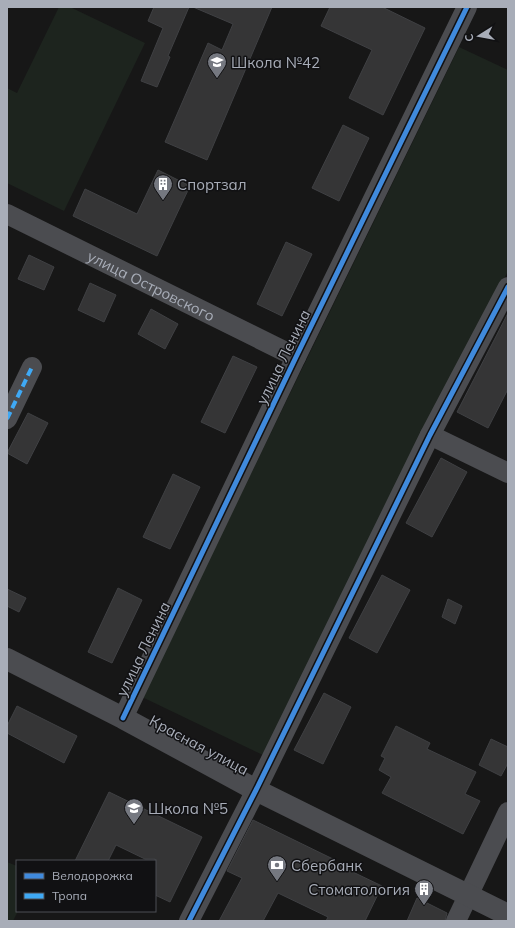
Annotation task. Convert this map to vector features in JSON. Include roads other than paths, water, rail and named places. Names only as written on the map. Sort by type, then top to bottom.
[{"type":"street","name":"улица Ленина","points":[[123,718],[296,357],[467,7]]},
{"type":"street","name":"улица Островского","points":[[7,214],[296,357]]},
{"type":"street","points":[[189,921],[256,790],[430,435],[508,286]]},
{"type":"street","points":[[7,419],[32,367]]},
{"type":"street","points":[[430,435],[508,473]]},
{"type":"street","name":"Красная улица","points":[[7,660],[123,718],[256,790],[508,915]]},
{"type":"street","points":[[456,921],[508,812]]},
{"type":"place","name":"Школа №42","points":[[217,79]]},
{"type":"place","name":"Спортзал","points":[[163,201]]},
{"type":"place","name":"Школа №5","points":[[134,825]]},
{"type":"place","name":"Сбербанк","points":[[277,882]]},
{"type":"place","name":"Стоматология","points":[[424,906]]}]
